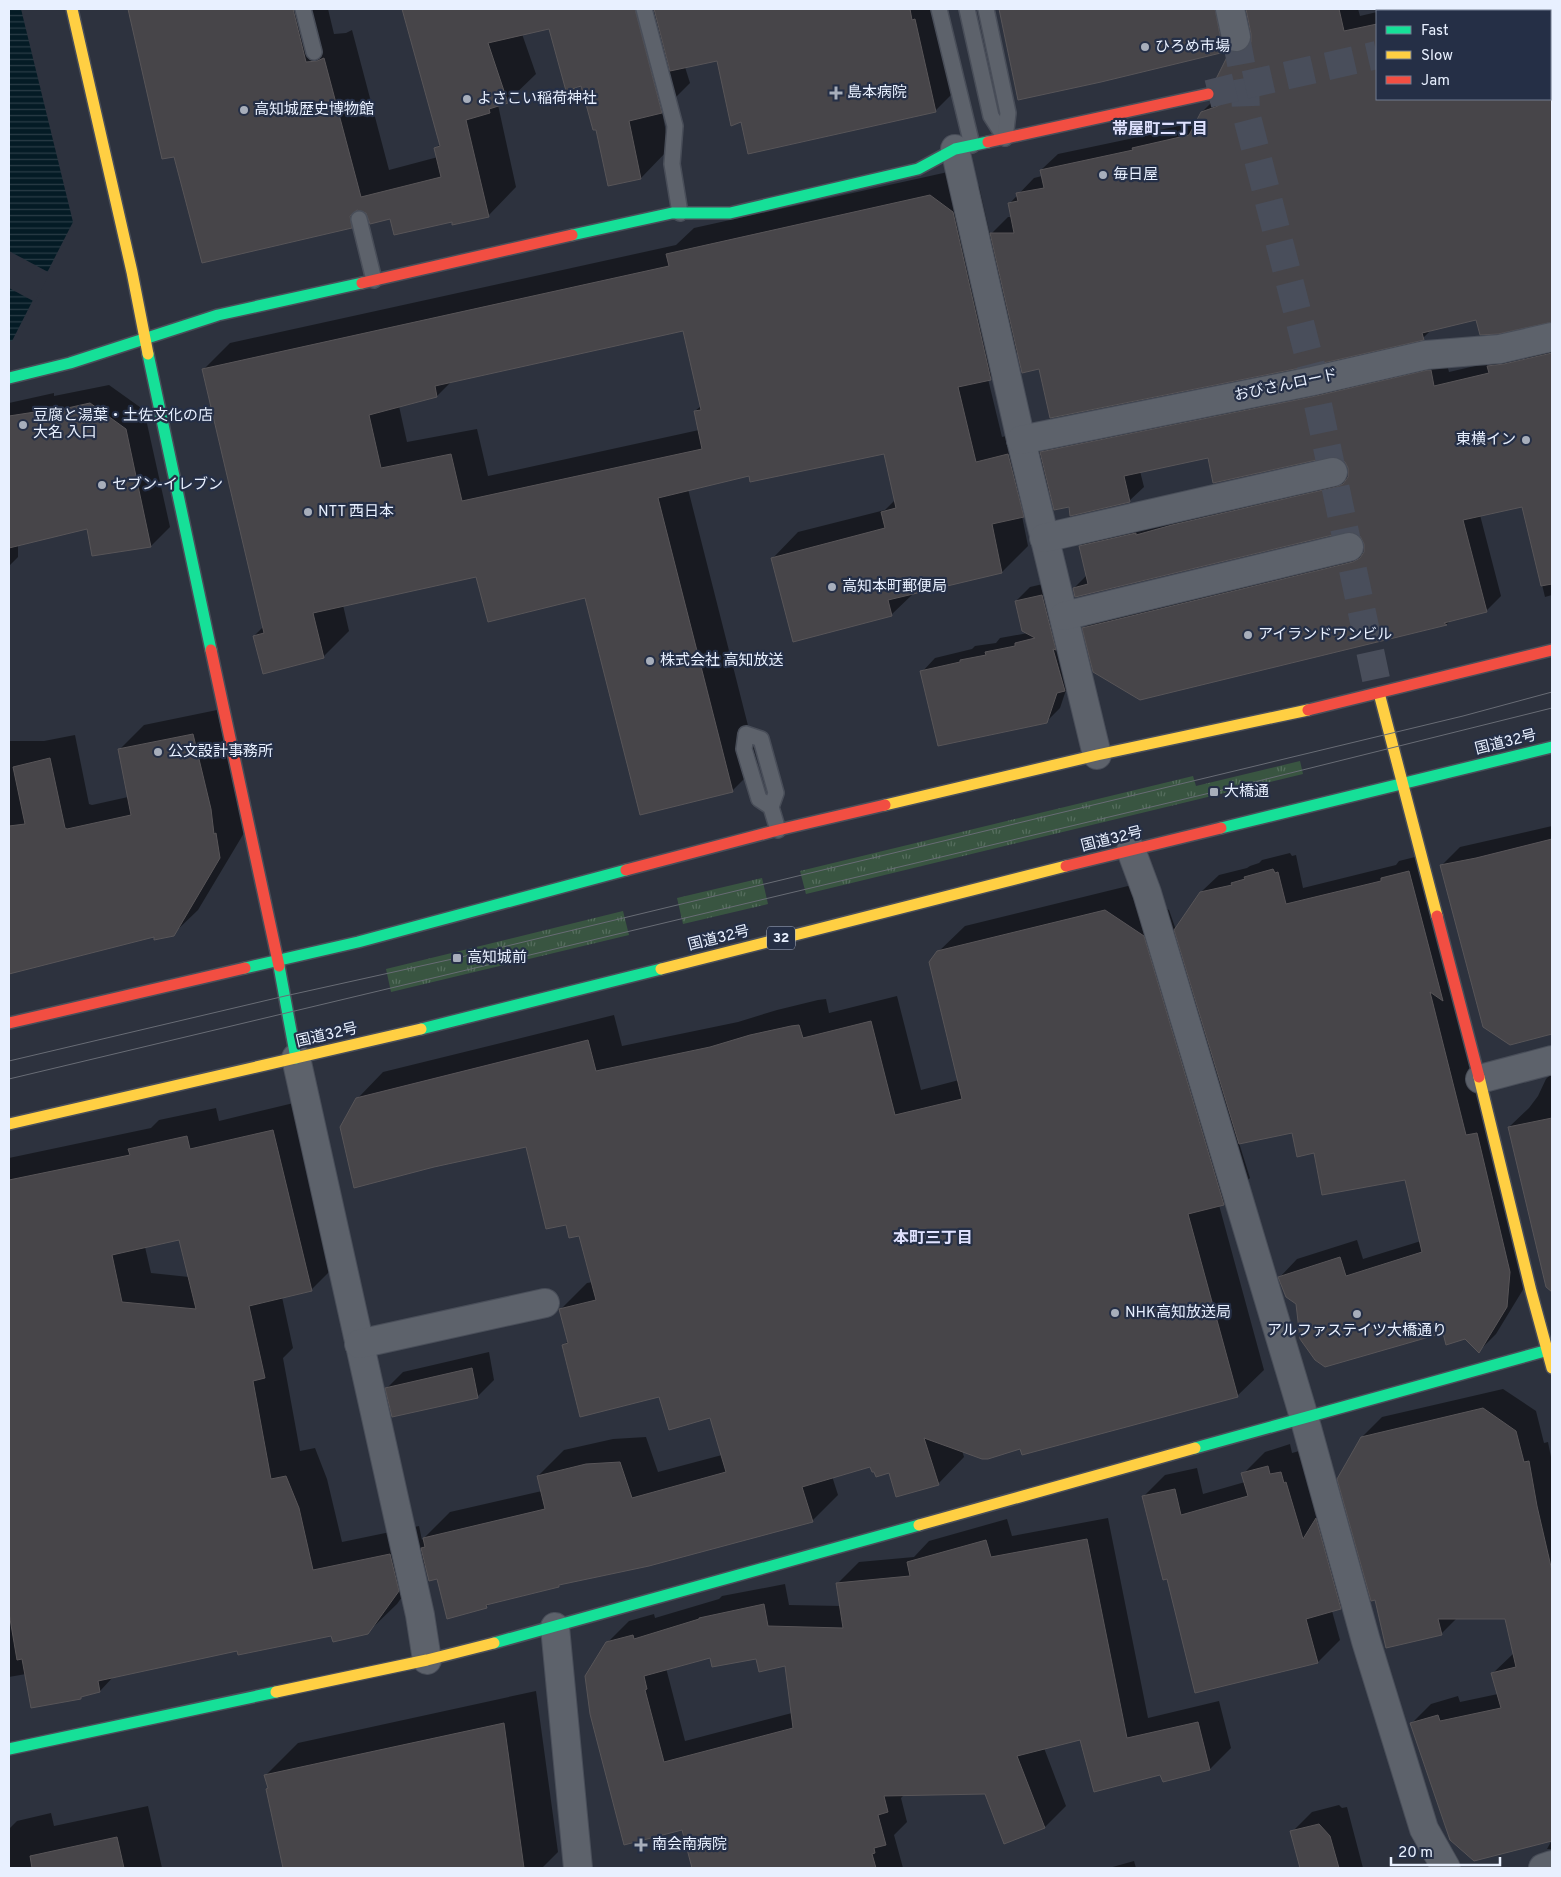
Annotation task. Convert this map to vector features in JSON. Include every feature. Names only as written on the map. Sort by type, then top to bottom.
[{"type":"main road","points":[[72,9],[146,338],[156,399],[277,960],[296,1058]]},
{"type":"main road","points":[[9,378],[70,363],[218,315],[672,213],[730,213],[918,169],[964,147],[1208,94]]},
{"type":"main road","points":[[9,1023],[358,942],[778,830],[1097,755],[1304,711],[1552,650]]},
{"type":"main road","points":[[1379,693],[1480,1078],[1531,1291],[1550,1350],[1552,1368]]},
{"type":"main road","name":"国道32号","points":[[9,1124],[392,1036],[1131,850],[1552,747]]},
{"type":"main road","points":[[9,1749],[427,1660],[1550,1350]]},
{"type":"street","points":[[1230,9],[1236,37]]},
{"type":"street","points":[[964,147],[1021,440],[1097,755]]},
{"type":"street","name":"おびさんロード","points":[[1021,440],[1313,381],[1426,355],[1500,349],[1552,337]]},
{"type":"street","points":[[1044,538],[1333,472]]},
{"type":"street","points":[[1064,616],[1349,547]]},
{"type":"street","points":[[1131,850],[1147,893],[1304,1417],[1366,1641],[1424,1829],[1446,1868]]},
{"type":"street","points":[[296,1058],[420,1614],[427,1660]]},
{"type":"street","points":[[1480,1078],[1552,1060]]},
{"type":"street","points":[[359,1344],[545,1303]]},
{"type":"street","points":[[555,1626],[578,1868]]},
{"type":"street","points":[[1543,1868],[1552,1866]]},
{"type":"lane","points":[[303,9],[314,52]]},
{"type":"lane","points":[[644,9],[675,126],[672,164],[680,213]]},
{"type":"lane","points":[[939,9],[964,147]]},
{"type":"lane","points":[[968,9],[991,116],[1005,138]]},
{"type":"lane","points":[[986,9],[1008,113],[1005,138]]},
{"type":"lane","points":[[359,219],[374,280]]},
{"type":"lane","points":[[771,807],[778,830]]},
{"type":"green space","points":[[1300,761],[1303,774],[806,894],[800,871],[1193,776],[1196,786]]},
{"type":"green space","points":[[762,878],[768,904],[683,924],[677,898]]},
{"type":"green space","points":[[623,911],[629,935],[391,992],[386,969]]},
{"type":"water","points":[[9,9],[21,9],[73,222],[12,341],[9,341]]},
{"type":"pier","points":[[9,251],[50,273],[35,302],[9,288]]},
{"type":"building","points":[[128,9],[293,9],[306,62],[324,58],[361,197],[441,177],[434,148],[440,146],[402,9],[635,9],[662,113],[629,121],[641,179],[608,186],[596,130],[593,130],[581,86],[566,91],[549,29],[488,43],[508,103],[489,109],[490,113],[466,120],[489,217],[452,225],[452,222],[394,235],[390,219],[370,224],[366,213],[357,210],[350,216],[352,228],[202,263],[174,157],[162,159]]},
{"type":"building","name":"島本病院","points":[[654,9],[910,9],[912,20],[915,19],[936,112],[748,154],[741,122],[731,126],[717,61],[670,71]]},
{"type":"building","points":[[999,9],[1215,9],[1221,40],[1224,47],[1229,51],[1018,100]]},
{"type":"building","points":[[1246,9],[1339,9],[1344,31],[1376,24],[1376,100],[1552,99],[1552,322],[1498,334],[1480,335],[1476,320],[1422,333],[1424,340],[1310,366],[1050,418],[1039,369],[1022,373],[990,233],[1014,233],[1008,203],[1018,201],[1016,193],[1044,188],[1040,170],[1133,150],[1132,148],[1189,135],[1201,112],[1218,106],[1223,99],[1223,90],[1220,84],[1215,81],[1230,51],[1240,52],[1246,49],[1251,42]]},
{"type":"building","points":[[930,195],[953,212],[991,380],[958,387],[976,462],[1008,454],[1024,517],[992,524],[1002,573],[888,600],[892,616],[793,642],[771,558],[885,528],[881,512],[896,508],[884,454],[750,482],[749,476],[658,498],[733,792],[640,815],[585,598],[488,622],[476,577],[313,613],[324,658],[263,674],[253,636],[264,633],[202,369],[669,266],[666,254]],"holes":[[[683,331],[701,410],[694,411],[702,449],[462,501],[451,454],[381,468],[369,415],[437,397],[435,386]]]},
{"type":"building","points":[[1552,353],[1552,584],[1541,586],[1522,507],[1463,520],[1487,612],[1444,623],[1447,625],[1140,700],[1093,672],[1082,628],[1353,562],[1360,558],[1364,552],[1364,544],[1360,536],[1353,532],[1345,532],[1075,597],[1073,588],[1088,584],[1079,546],[1136,533],[1136,535],[1336,487],[1343,484],[1348,477],[1348,468],[1345,462],[1338,457],[1330,457],[1213,483],[1208,458],[1124,476],[1130,502],[1070,516],[1069,507],[1054,510],[1040,452],[1316,396],[1428,370],[1431,370],[1434,386],[1489,373],[1487,366]]},
{"type":"building","points":[[90,403],[126,429],[151,547],[92,556],[87,529],[9,548],[9,416],[35,412],[36,415]]},
{"type":"building","points":[[1042,595],[1056,650],[1053,649],[1065,691],[1057,693],[1047,723],[938,746],[920,671],[986,655],[985,652],[1015,646],[1015,643],[1035,638],[1022,631],[1015,601]]},
{"type":"building","points":[[193,734],[211,809],[214,834],[216,833],[220,858],[174,936],[154,940],[154,937],[9,974],[9,826],[25,824],[13,767],[50,758],[65,828],[67,829],[131,815],[118,749]]},
{"type":"building","points":[[1552,839],[1552,1034],[1510,1045],[1483,1027],[1440,865]]},
{"type":"building","points":[[1273,869],[1275,873],[1278,872],[1286,904],[1381,881],[1381,878],[1409,871],[1443,1001],[1430,992],[1466,1135],[1477,1133],[1510,1272],[1507,1307],[1479,1353],[1465,1339],[1446,1345],[1443,1333],[1325,1367],[1315,1360],[1300,1339],[1296,1304],[1286,1297],[1278,1277],[1340,1257],[1346,1276],[1422,1252],[1405,1180],[1322,1195],[1314,1153],[1297,1157],[1292,1133],[1239,1144],[1174,930],[1200,892],[1232,885],[1231,883],[1245,879],[1244,877]]},
{"type":"building","points":[[1105,910],[1144,936],[1224,1205],[1188,1214],[1238,1397],[1022,1455],[1020,1449],[988,1459],[982,1459],[924,1438],[939,1485],[896,1497],[889,1473],[876,1477],[870,1467],[802,1487],[813,1522],[649,1566],[559,1585],[559,1587],[486,1605],[487,1608],[447,1619],[437,1579],[429,1581],[421,1548],[425,1547],[423,1538],[545,1509],[537,1476],[586,1464],[620,1462],[632,1498],[726,1472],[710,1418],[669,1430],[659,1397],[580,1417],[562,1345],[568,1343],[559,1309],[596,1300],[579,1236],[569,1238],[566,1225],[546,1229],[526,1147],[434,1167],[354,1188],[340,1127],[356,1098],[588,1040],[596,1071],[710,1047],[750,1035],[791,1026],[799,1025],[803,1038],[871,1021],[895,1115],[962,1099],[929,962],[937,951]]},
{"type":"building","points":[[1552,1118],[1552,1292],[1546,1287],[1508,1127]]},
{"type":"building","points":[[273,1130],[312,1291],[249,1306],[265,1378],[253,1381],[271,1479],[286,1476],[299,1508],[313,1570],[390,1554],[399,1591],[368,1634],[333,1642],[331,1636],[238,1655],[237,1651],[98,1681],[100,1692],[81,1697],[81,1699],[31,1708],[22,1659],[17,1660],[9,1613],[9,1180],[130,1155],[128,1149],[187,1136],[190,1149]],"holes":[[[179,1240],[196,1309],[122,1302],[112,1255]]]},
{"type":"building","points":[[472,1368],[478,1398],[392,1417],[385,1388]]},
{"type":"building","points":[[1483,1408],[1516,1431],[1524,1462],[1529,1461],[1552,1571],[1552,1841],[1474,1861],[1450,1840],[1410,1723],[1438,1715],[1440,1721],[1501,1708],[1491,1673],[1516,1667],[1505,1619],[1438,1619],[1442,1635],[1386,1648],[1375,1600],[1371,1601],[1337,1479],[1361,1437]]},
{"type":"building","points":[[1268,1466],[1270,1474],[1281,1472],[1284,1483],[1286,1482],[1303,1539],[1316,1518],[1341,1609],[1306,1619],[1318,1663],[1195,1693],[1167,1579],[1163,1580],[1142,1496],[1175,1489],[1181,1515],[1248,1496],[1241,1473]]},
{"type":"building","points":[[1087,1539],[1127,1738],[1198,1722],[1210,1770],[1163,1782],[1160,1775],[1094,1792],[1080,1740],[1017,1756],[1045,1828],[1004,1844],[985,1794],[884,1796],[888,1812],[878,1815],[886,1845],[874,1848],[875,1853],[872,1854],[876,1868],[692,1868],[682,1830],[624,1845],[590,1714],[585,1676],[606,1642],[633,1635],[634,1639],[699,1618],[764,1604],[768,1626],[843,1628],[836,1583],[910,1576],[907,1562],[986,1540],[991,1557]],"holes":[[[710,1658],[712,1667],[756,1659],[759,1672],[785,1666],[793,1728],[664,1762],[645,1690],[647,1689],[644,1676]]]},
{"type":"building","points":[[504,1723],[524,1868],[283,1868],[264,1775]]},
{"type":"building","points":[[1319,1824],[1330,1836],[1339,1868],[1300,1868],[1290,1831]]},
{"type":"building","points":[[117,1837],[124,1868],[32,1868],[30,1856]]},
{"type":"tunnel","points":[[1236,37],[1245,85],[1246,113],[1312,369],[1379,693]]},
{"type":"tunnel","points":[[1245,85],[1376,55]]},
{"type":"tunnel","points":[[1208,94],[1245,85]]},
{"type":"tram line","points":[[9,1061],[285,996],[457,958],[1463,716],[1552,692]]},
{"type":"tram line","points":[[9,1079],[1214,792],[1552,708]]},
{"type":"traffic: fast","points":[[572,235],[672,213],[730,213],[918,169],[955,149],[988,142]]},
{"type":"traffic: fast","points":[[9,378],[70,363],[218,315],[362,283]]},
{"type":"traffic: fast","points":[[148,354],[211,650]]},
{"type":"traffic: fast","points":[[1221,828],[1552,747]]},
{"type":"traffic: fast","points":[[245,968],[358,942],[626,870]]},
{"type":"traffic: fast","points":[[279,966],[296,1058]]},
{"type":"traffic: fast","points":[[421,1029],[661,969]]},
{"type":"traffic: fast","points":[[1195,1448],[1552,1349]]},
{"type":"traffic: fast","points":[[494,1643],[919,1525]]},
{"type":"traffic: fast","points":[[9,1749],[276,1692]]},
{"type":"traffic: slow","points":[[72,9],[132,272],[148,354]]},
{"type":"traffic: slow","points":[[1379,693],[1437,916]]},
{"type":"traffic: slow","points":[[885,805],[1097,755],[1308,710]]},
{"type":"traffic: slow","points":[[661,969],[1066,866]]},
{"type":"traffic: slow","points":[[9,1124],[421,1029]]},
{"type":"traffic: slow","points":[[1479,1077],[1531,1291],[1552,1368]]},
{"type":"traffic: slow","points":[[919,1525],[1195,1448]]},
{"type":"traffic: slow","points":[[276,1692],[427,1660],[494,1643]]},
{"type":"traffic: jam","points":[[988,142],[1208,94]]},
{"type":"traffic: jam","points":[[362,283],[572,235]]},
{"type":"traffic: jam","points":[[211,650],[279,966]]},
{"type":"traffic: jam","points":[[1308,710],[1552,650]]},
{"type":"traffic: jam","points":[[626,870],[778,830],[885,805]]},
{"type":"traffic: jam","points":[[1066,866],[1221,828]]},
{"type":"traffic: jam","points":[[1437,916],[1479,1077]]},
{"type":"traffic: jam","points":[[9,1023],[245,968]]},
{"type":"place","name":"ひろめ市場","points":[[1145,47]]},
{"type":"place","name":"島本病院","points":[[836,93]]},
{"type":"place","name":"よさこい稲荷神社","points":[[467,99]]},
{"type":"place","name":"高知城歴史博物館","points":[[244,110]]},
{"type":"place","name":"毎日屋","points":[[1103,175]]},
{"type":"place","name":"豆腐と湯葉・土佐文化の店 大名 入口","points":[[23,425]]},
{"type":"place","name":"東横イン","points":[[1526,440]]},
{"type":"place","name":"セブン-イレブン","points":[[102,485]]},
{"type":"place","name":"NTT 西日本","points":[[308,512]]},
{"type":"place","name":"高知本町郵便局","points":[[832,587]]},
{"type":"place","name":"アイランドワンビル","points":[[1248,635]]},
{"type":"place","name":"株式会社 高知放送","points":[[650,661]]},
{"type":"place","name":"公文設計事務所","points":[[158,752]]},
{"type":"place","name":"大橋通","points":[[1214,792]]},
{"type":"place","name":"高知城前","points":[[457,958]]},
{"type":"place","name":"NHK高知放送局","points":[[1115,1313]]},
{"type":"place","name":"アルファステイツ大橋通り","points":[[1357,1314]]},
{"type":"place","name":"南会南病院","points":[[641,1845]]},
{"type":"district","name":"帯屋町二丁目","points":[[1160,130]]},
{"type":"district","name":"本町三丁目","points":[[933,1239]]}]
